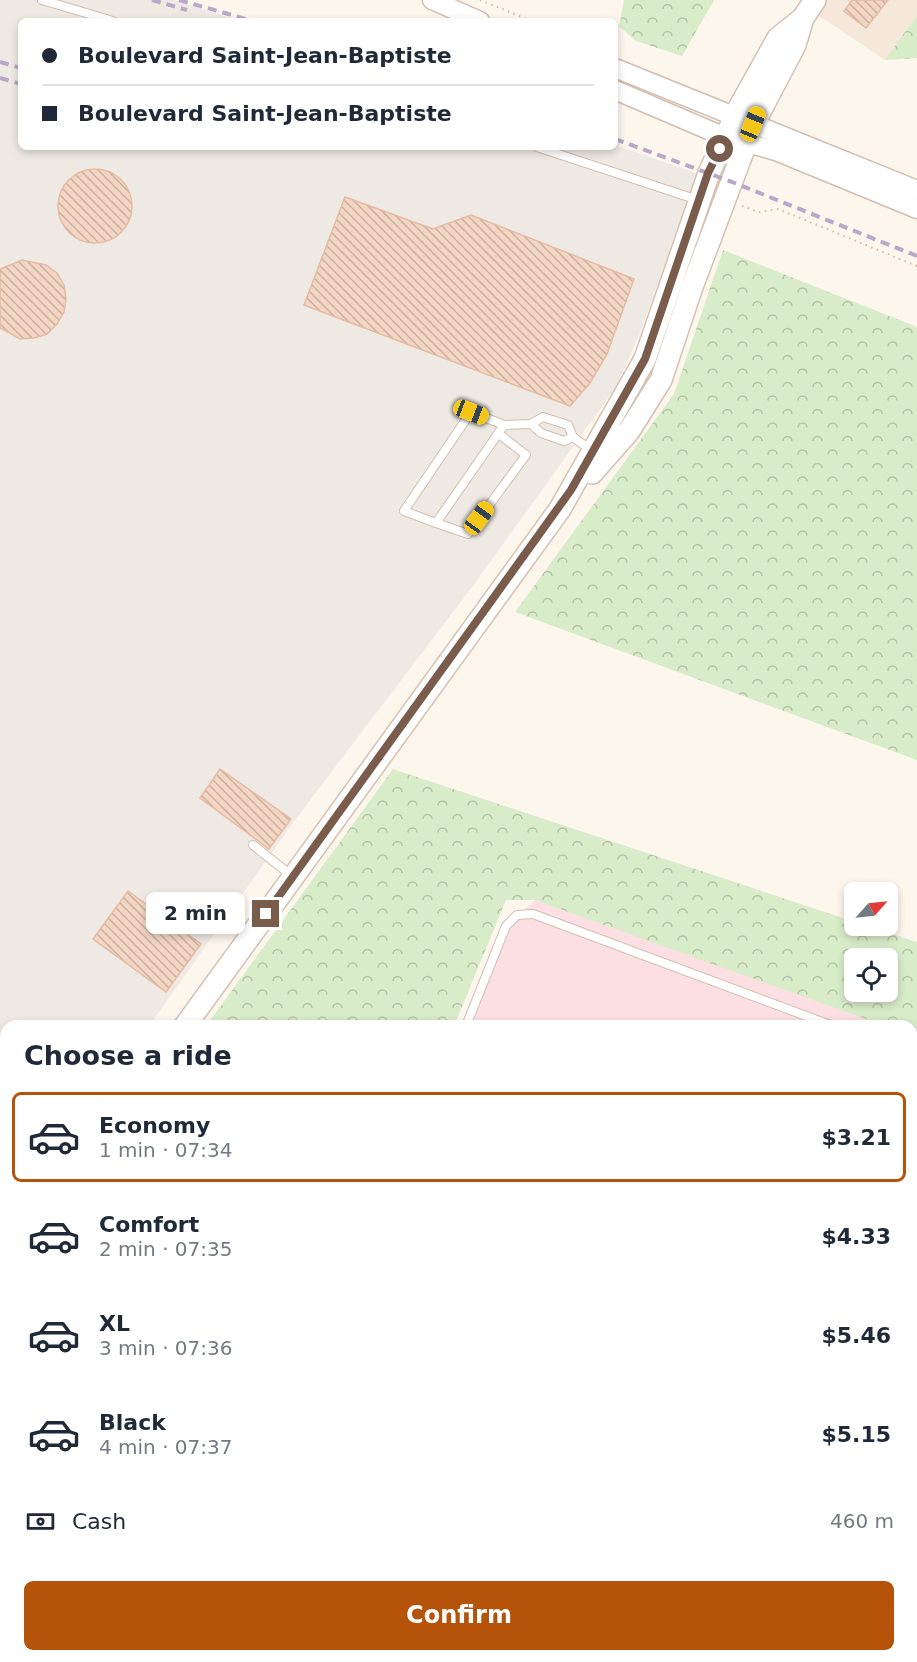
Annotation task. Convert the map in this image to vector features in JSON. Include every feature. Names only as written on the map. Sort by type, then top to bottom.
[{"type":"main road","points":[[560,508],[629,431],[661,380],[778,38],[803,18],[815,0]]},
{"type":"main road","points":[[189,1020],[560,508],[645,359],[700,200],[725,137],[745,129]]},
{"type":"street","points":[[432,0],[474,18]]},
{"type":"street","points":[[618,69],[745,129],[917,190]]},
{"type":"street","points":[[618,91],[725,137]]},
{"type":"street","points":[[745,129],[776,151],[917,209]]},
{"type":"lane","points":[[42,0],[103,18]]},
{"type":"lane","points":[[546,150],[700,200]]},
{"type":"lane","points":[[499,434],[526,455],[468,534],[404,511],[471,412],[504,425],[531,424],[543,417],[568,425],[573,437],[593,452]]},
{"type":"lane","points":[[531,424],[541,434],[564,441],[573,437]]},
{"type":"lane","points":[[436,524],[504,425]]},
{"type":"lane","points":[[253,845],[293,877]]},
{"type":"lane","points":[[468,1020],[506,926],[518,915],[533,914],[816,1020]]},
{"type":"path","points":[[480,0],[525,18]]},
{"type":"path","points":[[738,204],[759,212],[778,209],[917,266]]},
{"type":"shaded area","points":[[0,0],[174,0],[231,18],[18,18],[18,150],[618,150],[618,146],[699,174],[639,335],[616,387],[475,583],[295,820],[153,1020],[0,1020]]},
{"type":"shaded area","points":[[815,0],[917,0],[917,15],[885,60],[809,9]]},
{"type":"shaded area","points":[[535,900],[873,1020],[471,1020],[506,926]]},
{"type":"green space","points":[[624,0],[714,0],[682,56],[636,41],[619,26]]},
{"type":"green space","points":[[917,15],[917,58],[885,60]]},
{"type":"green space","points":[[723,250],[917,327],[917,760],[515,612],[674,394]]},
{"type":"green space","points":[[393,769],[844,918],[844,936],[898,936],[917,942],[917,1020],[868,1020],[535,900],[506,900],[456,1020],[210,1020]]},
{"type":"building","points":[[852,0],[888,0],[866,28],[844,11]]},
{"type":"building","points":[[88,169],[102,169],[116,175],[126,185],[132,199],[130,220],[116,237],[102,243],[88,243],[74,237],[64,227],[58,213],[58,199],[64,185],[74,175]]},
{"type":"building","points":[[345,197],[433,229],[471,215],[634,279],[607,354],[590,383],[570,406],[304,305]]},
{"type":"building","points":[[22,260],[46,265],[57,273],[64,285],[66,299],[64,312],[47,334],[20,339],[0,328],[0,269]]},
{"type":"building","points":[[220,769],[291,819],[269,849],[200,798]]},
{"type":"building","points":[[128,891],[201,944],[166,992],[93,939]]},
{"type":"railway","points":[[152,0],[187,10]]},
{"type":"railway","points":[[179,0],[242,18]]},
{"type":"railway","points":[[0,62],[18,67]]},
{"type":"railway","points":[[0,78],[18,83]]},
{"type":"railway","points":[[618,140],[732,182],[917,256]]},
{"type":"route","points":[[266,914],[546,528],[571,490],[645,359],[708,173],[720,149]]}]
